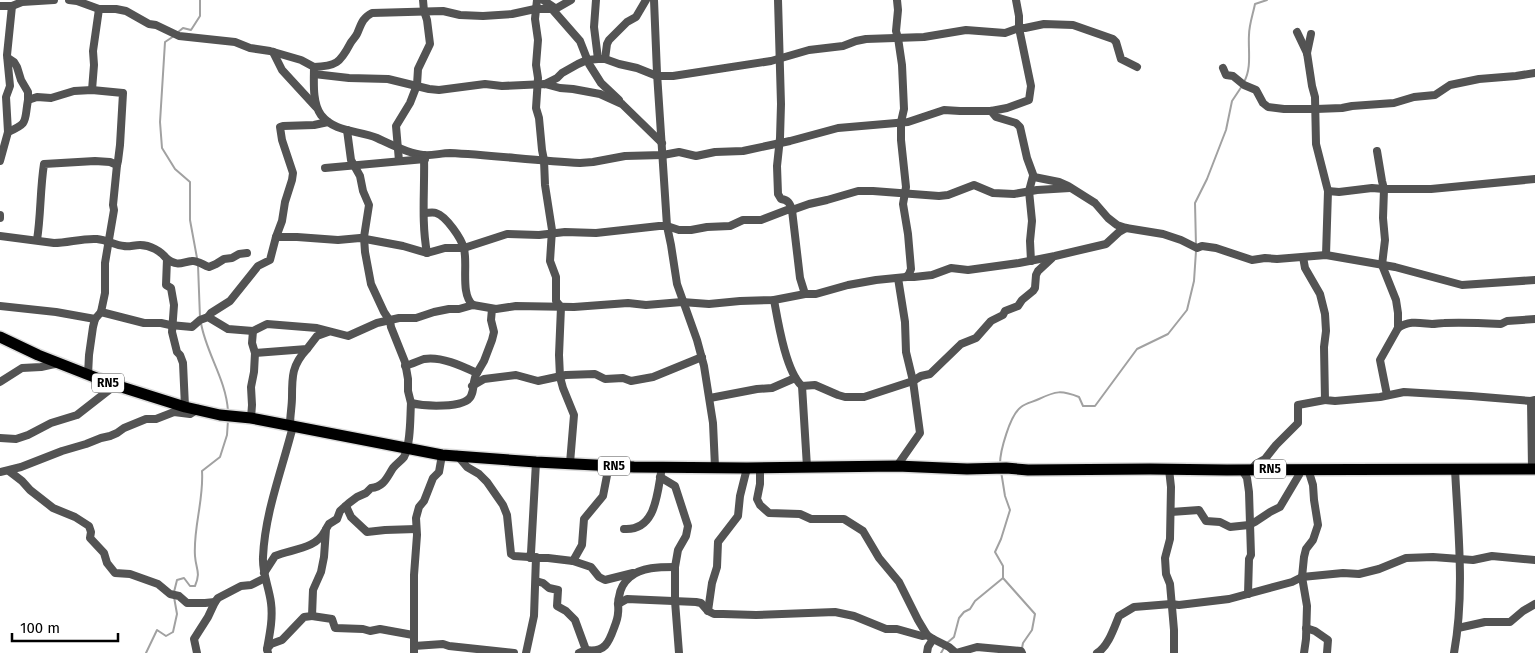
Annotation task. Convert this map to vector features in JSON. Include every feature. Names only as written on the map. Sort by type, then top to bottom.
[{"type":"highway","name":"RN5","points":[[0,337],[88,375],[185,407],[442,455],[536,462],[570,462],[661,472],[715,467],[897,466],[1028,470],[1533,469]]},
{"type":"street","points":[[0,161],[5,135],[6,95],[10,86],[5,5],[54,0]]},
{"type":"street","points":[[68,0],[99,9],[116,4],[149,24],[179,36],[235,42],[250,48],[301,60],[314,70],[349,78],[388,79],[439,90],[485,84],[502,86],[541,84],[600,94],[622,104]]},
{"type":"street","points":[[399,161],[396,126],[408,107],[417,85],[418,69],[430,44],[423,0]]},
{"type":"street","points":[[537,0],[535,9],[535,25],[538,40],[536,65],[541,84],[536,108],[539,118],[551,234],[550,261],[556,277],[556,301],[561,307],[560,376],[574,415],[570,462]]},
{"type":"street","points":[[543,0],[554,9],[580,41],[587,60],[601,83],[616,95],[622,104],[662,143]]},
{"type":"street","points":[[314,70],[342,59],[356,36],[361,22],[368,16],[380,12],[447,11],[460,15],[474,16],[512,14],[535,9],[554,9],[571,0]]},
{"type":"street","points":[[596,0],[594,27],[602,59]]},
{"type":"street","points":[[778,0],[782,104],[776,162],[778,194],[781,199],[789,203],[792,210],[800,278],[805,294]]},
{"type":"street","points":[[898,0],[896,31],[902,65],[904,101],[901,140],[906,178],[903,204],[911,268],[909,274],[902,277]]},
{"type":"street","points":[[325,168],[399,161],[449,153],[580,163],[625,156],[663,155],[679,152],[696,156],[715,152],[743,151],[838,128],[908,122],[944,110],[960,112],[1006,108],[1029,100],[1031,86],[1019,28],[1016,0]]},
{"type":"street","points":[[602,59],[609,40],[652,1]]},
{"type":"street","points":[[652,1],[667,226],[674,258],[674,272],[682,302],[702,357],[714,424],[715,467]]},
{"type":"street","points":[[92,90],[93,51],[99,9]]},
{"type":"street","points":[[541,84],[587,60],[602,59],[637,68],[657,76],[682,75],[726,67],[750,65],[809,50],[843,46],[856,40],[924,37],[966,30],[1005,33],[1019,28],[1044,24],[1073,25],[1115,41],[1121,59],[1137,67]]},
{"type":"street","points":[[1297,32],[1307,53],[1315,97],[1316,144],[1328,190],[1326,256]]},
{"type":"street","points":[[1307,53],[1311,34]]},
{"type":"street","points":[[273,52],[282,70],[328,122],[347,130],[375,137],[385,143],[424,157]]},
{"type":"street","points":[[0,68],[8,60]]},
{"type":"street","points":[[5,135],[22,126],[26,120],[28,100],[28,92],[22,83],[16,65],[8,60]]},
{"type":"street","points":[[1223,68],[1226,75],[1233,76],[1240,83],[1256,90],[1266,106],[1284,109],[1342,108],[1397,102],[1414,97],[1435,96],[1450,84],[1535,73]]},
{"type":"street","points":[[314,70],[316,107]]},
{"type":"street","points":[[28,100],[37,97],[51,98],[74,91],[92,90],[123,93],[114,210],[105,262],[105,294],[90,346],[88,375]]},
{"type":"street","points":[[991,110],[996,117],[1016,123],[1020,127],[1033,176],[1029,191],[1032,221],[1031,261]]},
{"type":"street","points":[[0,306],[192,327],[230,300],[258,266],[270,260],[282,221],[293,173],[282,140],[280,127],[314,126],[328,122]]},
{"type":"street","points":[[197,653],[195,637],[215,602],[223,595],[240,586],[251,585],[264,576],[275,556],[310,545],[322,537],[329,524],[337,519],[340,511],[369,489],[377,487],[385,481],[394,467],[403,458],[407,448],[411,403],[408,392],[408,379],[390,320],[386,316],[371,284],[364,252],[365,224],[369,205],[363,191],[360,176],[353,165],[347,130]]},
{"type":"street","points":[[1377,151],[1384,190],[1382,265],[1396,300],[1398,328]]},
{"type":"street","points":[[424,157],[424,213],[427,253]]},
{"type":"street","points":[[37,240],[44,164],[95,161],[110,162],[117,165]]},
{"type":"street","points":[[1033,176],[1059,182],[1070,188],[1095,203],[1113,222],[1126,228],[1163,234],[1197,248],[1202,246],[1216,248],[1252,260],[1326,256],[1382,265],[1462,285],[1535,280]]},
{"type":"street","points":[[1328,190],[1339,192],[1363,188],[1384,190],[1431,189],[1535,179]]},
{"type":"street","points":[[276,237],[297,236],[338,240],[364,239],[403,246],[427,253],[449,248],[464,248],[507,234],[596,233],[651,226],[667,226],[679,230],[730,226],[743,220],[761,220],[787,210],[858,191],[948,195],[974,185],[993,193],[1014,194],[1070,188]]},
{"type":"street","points":[[424,213],[436,213],[444,219],[464,248],[466,283],[469,300],[473,305]]},
{"type":"street","points":[[208,317],[228,329],[253,331],[266,324],[317,328],[348,336],[370,325],[390,320],[416,318],[434,312],[473,305],[492,309],[516,306],[608,306],[628,303],[652,305],[682,302],[709,304],[774,300],[805,294],[816,294],[848,285],[932,274],[951,268],[968,270],[1031,261],[1106,244],[1126,228]]},
{"type":"street","points":[[0,236],[61,243],[82,239],[108,241],[126,246],[145,246],[154,249],[171,262],[179,264],[194,260],[207,267],[239,254],[247,254]]},
{"type":"street","points":[[802,386],[815,385],[845,397],[861,397],[913,381],[933,372],[961,344],[976,338],[991,321],[1003,315],[1005,311],[1018,306],[1022,300],[1035,290],[1038,271],[1054,256]]},
{"type":"street","points":[[1303,257],[1305,268],[1320,294],[1325,314],[1325,400]]},
{"type":"street","points":[[167,259],[166,285],[172,290],[174,306],[173,336],[176,350],[183,364],[185,407]]},
{"type":"street","points":[[897,466],[920,433],[913,381],[906,352],[902,277]]},
{"type":"street","points":[[774,300],[780,335],[795,378],[802,386],[807,467]]},
{"type":"street","points":[[411,403],[427,406],[451,404],[465,402],[470,398],[473,390],[473,379],[484,361],[494,332],[491,320],[492,309]]},
{"type":"street","points":[[1387,396],[1380,360],[1398,328],[1402,325],[1427,322],[1431,324],[1442,322],[1501,324],[1507,321],[1535,319]]},
{"type":"street","points":[[251,418],[251,387],[254,372],[253,331]]},
{"type":"street","points":[[266,652],[272,614],[264,576],[263,556],[267,523],[291,426],[291,385],[298,358],[317,336],[328,332]]},
{"type":"street","points":[[254,353],[307,349]]},
{"type":"street","points":[[472,386],[481,380],[516,375],[538,381],[575,374],[595,374],[605,379],[623,378],[631,381],[653,377],[702,357]]},
{"type":"street","points":[[405,366],[422,360],[432,359],[447,361],[477,373]]},
{"type":"street","points":[[0,382],[22,368],[41,367],[59,363]]},
{"type":"street","points":[[710,398],[772,388],[795,378]]},
{"type":"street","points":[[0,438],[16,439],[28,435],[51,422],[77,415],[109,390],[112,384]]},
{"type":"street","points":[[1248,594],[1249,559],[1251,555],[1247,469],[1265,459],[1298,423],[1298,405],[1325,400],[1339,401],[1387,396],[1404,392],[1533,400],[1533,469]]},
{"type":"street","points":[[0,472],[9,471],[100,438],[117,434],[124,428],[146,419],[158,418],[174,412],[192,414],[198,409]]},
{"type":"street","points":[[442,455],[439,472],[433,478],[416,518],[414,649],[443,644],[514,653]]},
{"type":"street","points":[[457,455],[467,467],[480,474],[503,505],[507,515],[511,554],[514,556],[573,561],[591,567],[605,580],[659,567],[674,566]]},
{"type":"street","points":[[526,653],[534,616],[536,582],[531,552],[532,503],[536,462]]},
{"type":"street","points":[[573,561],[582,545],[584,518],[603,496],[608,465]]},
{"type":"street","points":[[708,611],[712,583],[717,567],[718,542],[738,516],[740,496],[747,468]]},
{"type":"street","points":[[760,468],[758,501],[769,513],[800,514],[812,519],[844,519],[863,531],[879,558],[899,582],[918,620],[930,637],[927,653]]},
{"type":"street","points":[[1169,469],[1171,487],[1170,539],[1165,558],[1166,574],[1170,584],[1174,653]]},
{"type":"street","points":[[1171,512],[1199,510],[1205,521],[1220,522],[1230,526],[1249,525],[1280,507],[1299,475],[1305,469],[1313,486],[1318,525],[1313,540],[1304,552],[1302,577],[1307,606],[1304,653]]},
{"type":"street","points":[[1454,653],[1458,628],[1459,558],[1455,469]]},
{"type":"street","points":[[9,471],[53,508],[75,517],[89,526],[90,538],[105,555],[107,563],[115,573],[130,574],[158,584],[170,594],[179,596],[187,603],[215,602]]},
{"type":"street","points":[[624,529],[636,529],[649,519],[654,508],[661,472]]},
{"type":"street","points":[[661,472],[675,486],[687,524],[686,536],[678,550],[674,566],[679,653]]},
{"type":"street","points":[[346,506],[351,517],[367,532],[416,529]]},
{"type":"street","points":[[312,616],[313,590],[321,572],[326,529]]},
{"type":"street","points":[[1097,653],[1105,647],[1120,615],[1134,607],[1179,605],[1229,599],[1292,582],[1302,577],[1343,573],[1357,575],[1380,569],[1406,558],[1459,558],[1473,560],[1492,556],[1535,560]]},
{"type":"street","points":[[536,582],[558,590],[557,606],[566,611],[575,620],[583,652],[597,652],[610,641],[617,622],[621,590],[628,579],[637,572]]},
{"type":"street","points":[[621,590],[636,599]]},
{"type":"street","points":[[618,604],[627,599],[699,602],[714,614],[736,615],[835,612],[854,616],[886,629],[930,637],[946,645],[956,653],[977,647],[1009,652],[1022,651],[1022,653]]},
{"type":"street","points":[[1458,628],[1485,622],[1510,622],[1535,604]]},
{"type":"street","points":[[266,652],[271,644],[282,640],[304,617],[312,616],[332,619],[335,628],[370,631],[380,629],[413,635]]},
{"type":"street","points":[[1306,628],[1315,631],[1328,640],[1327,653]]},
{"type":"street","points":[[610,641],[610,653]]},
{"type":"waterway","points":[[177,33],[183,28],[191,30],[200,16],[200,0]]},
{"type":"waterway","points":[[1244,82],[1248,71],[1249,31],[1255,4],[1267,0]]},
{"type":"waterway","points":[[174,36],[165,42],[160,122],[162,148],[175,169],[190,182],[190,220],[197,258]]},
{"type":"waterway","points":[[1196,246],[1195,203],[1207,179],[1226,130],[1232,101],[1242,86]]},
{"type":"waterway","points":[[1000,464],[1006,434],[1013,417],[1021,407],[1059,392],[1079,397],[1083,406],[1095,406],[1137,349],[1168,334],[1187,310],[1194,281],[1196,251]]},
{"type":"waterway","points":[[198,265],[200,318]]},
{"type":"waterway","points":[[201,323],[207,345],[224,388],[228,411]]},
{"type":"waterway","points":[[174,592],[177,580],[184,578],[190,586],[195,586],[197,581],[195,545],[202,471],[220,457],[227,435],[228,420]]},
{"type":"waterway","points":[[1001,471],[1005,496],[1010,510],[995,552],[1003,566],[1003,578],[1035,614],[1032,630],[1023,643],[1022,648]]},
{"type":"waterway","points":[[947,643],[954,637],[959,618],[964,612],[970,609],[975,601],[1003,578]]},
{"type":"waterway","points":[[146,653],[157,630],[166,636],[173,632],[177,614],[174,597]]},
{"type":"waterway","points":[[941,653],[945,646]]}]
